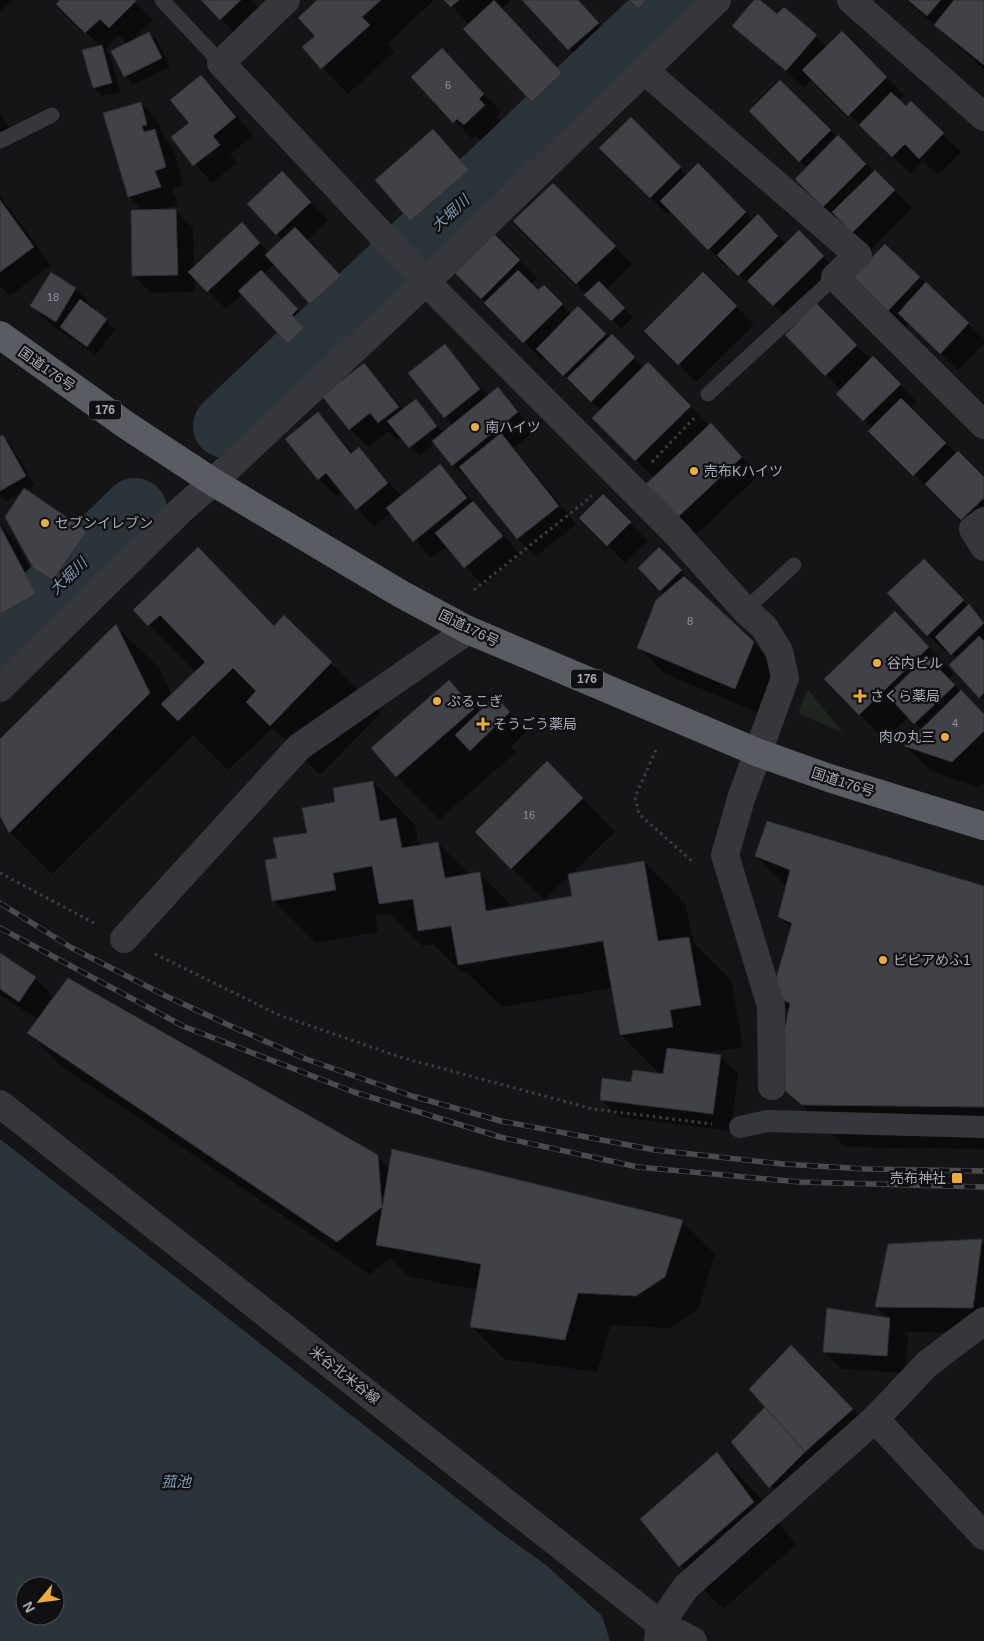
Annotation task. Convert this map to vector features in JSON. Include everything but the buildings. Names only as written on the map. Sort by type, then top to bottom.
[{"type":"highway","name":"国道176号","points":[[0,335],[126,425],[213,482],[401,594],[468,630],[759,753],[832,779],[984,826]]},
{"type":"street","points":[[286,0],[221,63],[411,265],[624,481],[745,610],[764,627],[779,651],[785,678],[741,799],[725,855],[771,1006],[772,1086]]},
{"type":"street","points":[[0,688],[180,510],[213,482],[411,265],[645,71],[717,0]]},
{"type":"street","points":[[851,0],[984,117]]},
{"type":"street","points":[[645,71],[858,255],[835,277],[984,424]]},
{"type":"street","points":[[984,521],[972,529],[984,547]]},
{"type":"street","points":[[124,939],[299,747],[468,630]]},
{"type":"street","name":"米谷北米谷線","points":[[0,1104],[659,1632],[693,1641]]},
{"type":"street","points":[[740,1127],[767,1121],[984,1126]]},
{"type":"street","points":[[659,1632],[686,1587],[875,1418],[927,1364],[984,1321]]},
{"type":"street","points":[[875,1418],[984,1536]]},
{"type":"lane","points":[[162,0],[221,63]]},
{"type":"lane","points":[[0,141],[52,115]]},
{"type":"lane","points":[[708,394],[835,277]]},
{"type":"lane","points":[[745,610],[794,565]]},
{"type":"path","points":[[474,590],[624,481],[702,410],[708,394]]},
{"type":"path","points":[[656,750],[635,797],[639,814],[700,869]]},
{"type":"path","points":[[0,872],[124,939],[279,1015],[403,1058],[593,1108],[740,1127]]},
{"type":"shaded area","points":[[808,689],[843,733],[798,713]]},
{"type":"water","name":"菰池","points":[[0,1139],[496,1529],[546,1565],[602,1616],[610,1641],[0,1641]]},
{"type":"waterway","name":"大堀川","points":[[225,426],[675,0]]},
{"type":"waterway","name":"大堀川","points":[[0,642],[135,510]]},
{"type":"railway","points":[[0,903],[72,948],[166,996],[306,1059],[412,1096],[501,1121],[655,1150],[783,1164],[866,1169],[984,1171]]},
{"type":"railway","points":[[0,928],[185,1027],[354,1092],[500,1137],[638,1167],[800,1182],[984,1187]]},
{"type":"place","name":"南ハイツ","points":[[475,427]]},
{"type":"place","name":"売布Kハイツ","points":[[694,471]]},
{"type":"place","name":"セブンイレブン","points":[[45,523]]},
{"type":"place","name":"谷内ビル","points":[[877,663]]},
{"type":"place","name":"さくら薬局","points":[[860,696]]},
{"type":"place","name":"ぷるこぎ","points":[[437,701]]},
{"type":"place","name":"そうごう薬局","points":[[483,724]]},
{"type":"place","name":"肉の丸三","points":[[945,737]]},
{"type":"place","name":"ピピアめふ1","points":[[883,960]]},
{"type":"place","name":"売布神社","points":[[957,1178]]}]
